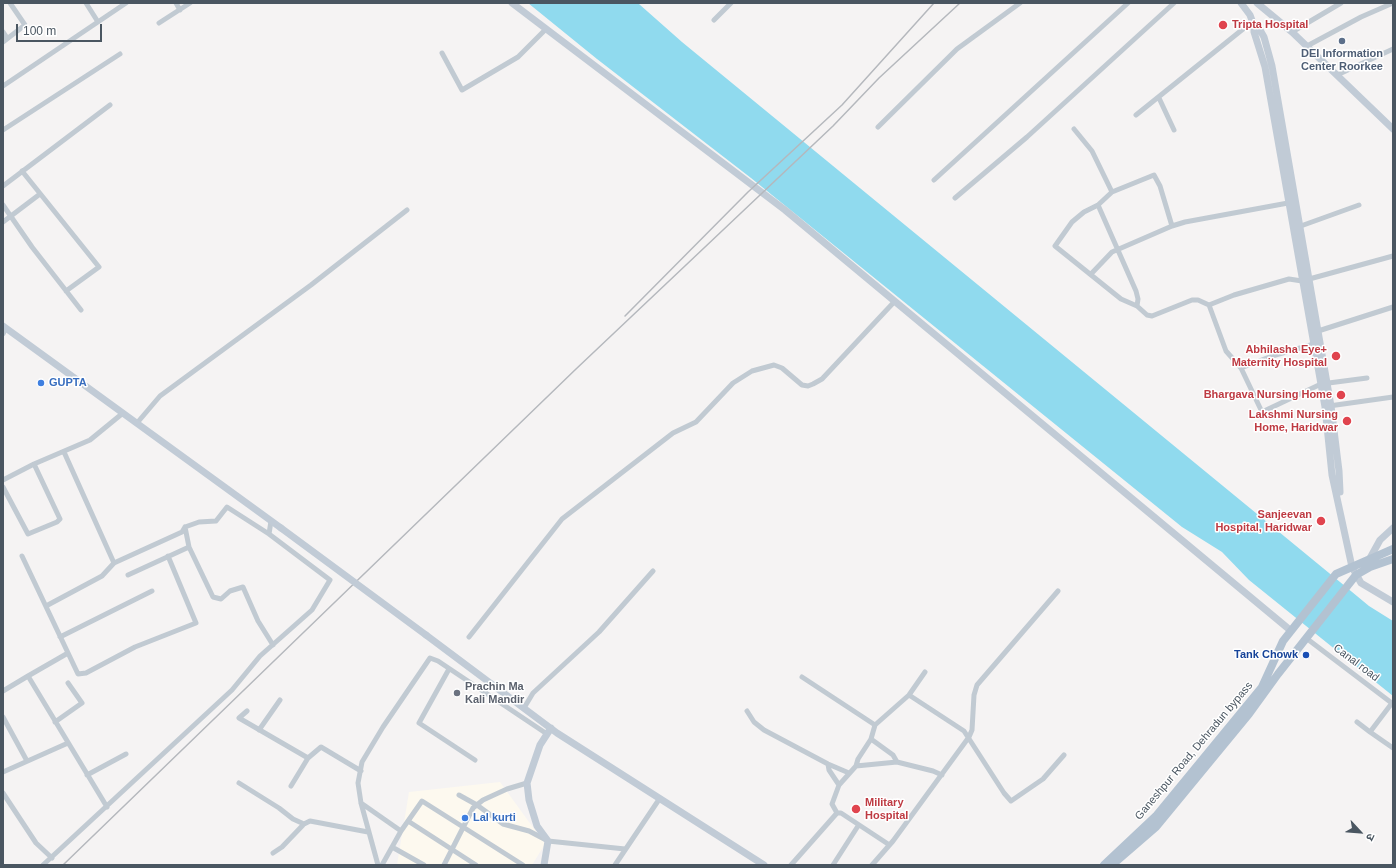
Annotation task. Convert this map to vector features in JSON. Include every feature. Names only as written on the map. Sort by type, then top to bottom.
[{"type":"main road","points":[[512,3],[785,210],[1292,628]]},
{"type":"main road","points":[[1241,3],[1264,37],[1272,66],[1296,228],[1328,406],[1332,475],[1340,504],[1352,567],[1362,583],[1393,602]]},
{"type":"main road","points":[[1296,228],[1288,203],[1265,67],[1254,32],[1252,20],[1258,4],[1292,32],[1393,129]]},
{"type":"main road","points":[[4,329],[271,520],[524,708],[549,731],[660,798],[764,865]]},
{"type":"main road","points":[[1315,332],[1314,344],[1324,383]]},
{"type":"main road","points":[[1368,560],[1380,540],[1393,528]]},
{"type":"main road","name":"Ganeshpur Road, Dehradun bypass","points":[[1104,865],[1156,816],[1262,687],[1283,641],[1336,574],[1393,549]]},
{"type":"main road","points":[[1112,865],[1156,827],[1249,714],[1278,674],[1356,575],[1370,567],[1393,559]]},
{"type":"main road","points":[[544,865],[548,841],[537,826],[529,800],[527,783],[540,745],[549,731]]},
{"type":"street","points":[[3,32],[5,40],[25,25],[10,3]]},
{"type":"street","points":[[86,3],[98,22]]},
{"type":"street","points":[[176,3],[180,10]]},
{"type":"street","points":[[159,23],[190,3]]},
{"type":"street","points":[[714,20],[731,3]]},
{"type":"street","points":[[878,127],[957,49],[1020,3]]},
{"type":"street","points":[[934,180],[1128,3]]},
{"type":"street","points":[[956,198],[1027,137],[1174,3]]},
{"type":"street","points":[[1292,32],[1341,3]]},
{"type":"street","points":[[1307,46],[1361,17],[1393,3]]},
{"type":"street","points":[[3,86],[123,4]]},
{"type":"street","points":[[1136,115],[1159,98],[1252,20]]},
{"type":"street","points":[[442,52],[462,90],[518,57],[546,29]]},
{"type":"street","points":[[1337,75],[1393,49]]},
{"type":"street","points":[[3,130],[120,54]]},
{"type":"street","points":[[1159,98],[1174,130]]},
{"type":"street","points":[[3,186],[110,105]]},
{"type":"street","points":[[1074,129],[1092,151],[1112,192]]},
{"type":"street","points":[[22,171],[99,267],[66,291]]},
{"type":"street","points":[[1172,226],[1160,186],[1154,176],[1112,192],[1098,205],[1084,212],[1072,222],[1055,246],[1121,299],[1137,306],[1147,316],[1152,316],[1192,300],[1198,300],[1209,305],[1226,351],[1241,368],[1262,412],[1324,383],[1366,378]]},
{"type":"street","points":[[3,222],[40,194]]},
{"type":"street","points":[[1091,274],[1112,252],[1118,248],[1172,226],[1185,222],[1288,203]]},
{"type":"street","points":[[3,205],[80,310]]},
{"type":"street","points":[[1098,205],[1136,291],[1138,299],[1137,306]]},
{"type":"street","points":[[1296,228],[1359,205]]},
{"type":"street","points":[[137,423],[160,396],[311,285],[407,210]]},
{"type":"street","points":[[1209,305],[1234,295],[1289,279],[1306,280],[1393,256]]},
{"type":"street","points":[[469,637],[562,519],[673,433],[696,422],[733,383],[752,371],[774,365],[782,368],[802,384],[808,386],[813,384],[822,379],[895,301]]},
{"type":"street","points":[[1315,332],[1393,307]]},
{"type":"street","points":[[1241,368],[1272,356],[1314,344]]},
{"type":"street","points":[[1328,406],[1393,397]]},
{"type":"street","points":[[3,480],[34,464],[90,440],[123,413]]},
{"type":"street","points":[[64,452],[114,563]]},
{"type":"street","points":[[3,487],[28,534],[57,522],[60,519],[34,464]]},
{"type":"street","points":[[43,865],[232,690],[260,656],[312,610],[330,580],[270,534],[227,506],[216,521],[199,522],[185,528],[182,532],[114,563],[102,576],[46,606]]},
{"type":"street","points":[[270,534],[271,520]]},
{"type":"street","points":[[185,528],[189,547],[213,597],[221,599],[230,591],[243,587],[258,621],[273,645]]},
{"type":"street","points":[[128,575],[189,547]]},
{"type":"street","points":[[22,556],[78,674],[86,673],[135,647],[196,623],[168,556]]},
{"type":"street","points":[[524,708],[533,693],[599,632],[653,571]]},
{"type":"street","points":[[60,637],[152,591]]},
{"type":"street","points":[[872,865],[888,844],[893,841],[969,737],[972,730],[974,696],[977,685],[1058,591]]},
{"type":"street","name":"Canal road","points":[[1308,636],[1393,703]]},
{"type":"street","points":[[3,691],[68,653]]},
{"type":"street","points":[[378,865],[361,803],[358,782],[362,762],[382,727],[430,658],[438,661],[549,731]]},
{"type":"street","points":[[449,669],[419,723],[475,760]]},
{"type":"street","points":[[888,844],[864,827],[858,826],[841,813],[837,813],[832,804],[839,785],[849,772],[856,766],[858,759],[871,739],[875,725],[909,695],[925,672]]},
{"type":"street","points":[[28,676],[107,807]]},
{"type":"street","points":[[802,677],[875,725]]},
{"type":"street","points":[[55,722],[82,703],[68,683]]},
{"type":"street","points":[[909,695],[964,731],[1004,793],[1011,801],[1043,779],[1064,755]]},
{"type":"street","points":[[259,730],[280,700]]},
{"type":"street","points":[[1370,732],[1393,703]]},
{"type":"street","points":[[247,711],[239,718],[308,758]]},
{"type":"street","points":[[747,712],[754,722],[764,730],[828,764],[849,772]]},
{"type":"street","points":[[3,717],[27,761]]},
{"type":"street","points":[[1357,722],[1393,748]]},
{"type":"street","points":[[871,739],[893,755],[897,762]]},
{"type":"street","points":[[3,772],[68,743]]},
{"type":"street","points":[[291,786],[308,758],[321,746],[361,771]]},
{"type":"street","points":[[87,775],[126,754]]},
{"type":"street","points":[[856,766],[897,762],[933,771],[942,775]]},
{"type":"street","points":[[828,764],[829,770],[839,785]]},
{"type":"street","points":[[239,783],[279,808],[293,819],[304,824]]},
{"type":"street","points":[[444,865],[473,808],[483,800],[507,789],[527,783]]},
{"type":"street","points":[[459,795],[477,805],[503,824],[529,831],[548,841],[625,849]]},
{"type":"street","points":[[4,796],[36,842],[52,858]]},
{"type":"street","points":[[615,865],[660,798]]},
{"type":"street","points":[[382,865],[401,831],[422,801],[523,865]]},
{"type":"street","points":[[361,803],[401,831]]},
{"type":"street","points":[[791,865],[837,813]]},
{"type":"street","points":[[272,853],[282,847],[304,824],[310,821],[368,832]]},
{"type":"street","points":[[408,821],[476,865]]},
{"type":"street","points":[[833,865],[858,826]]},
{"type":"street","points":[[392,847],[424,865]]},
{"type":"shaded area","name":"Lal kurti","points":[[500,782],[545,844],[532,865],[397,865],[409,792]]},
{"type":"water","points":[[528,3],[639,4],[682,42],[1369,606],[1393,621],[1393,696],[1249,580],[1222,552],[1182,527],[751,178],[597,59]]},
{"type":"railway","points":[[625,316],[748,192],[842,105],[934,3]]},
{"type":"railway","points":[[63,865],[576,369],[833,126],[879,78],[960,3]]},
{"type":"place","name":"Tripta Hospital","points":[[1223,25]]},
{"type":"place","name":"DEI Information Center Roorkee","points":[[1342,41]]},
{"type":"place","name":"Abhilasha Eye+ Maternity Hospital","points":[[1336,356]]},
{"type":"place","name":"GUPTA","points":[[41,383]]},
{"type":"place","name":"Bhargava Nursing Home","points":[[1341,395]]},
{"type":"place","name":"Lakshmi Nursing Home, Haridwar","points":[[1347,421]]},
{"type":"place","name":"Sanjeevan Hospital, Haridwar","points":[[1321,521]]},
{"type":"place","name":"Tank Chowk","points":[[1306,655]]},
{"type":"place","name":"Prachin Ma Kali Mandir","points":[[457,693]]},
{"type":"place","name":"Military Hospital","points":[[856,809]]},
{"type":"place","name":"Lal kurti","points":[[465,818]]}]
